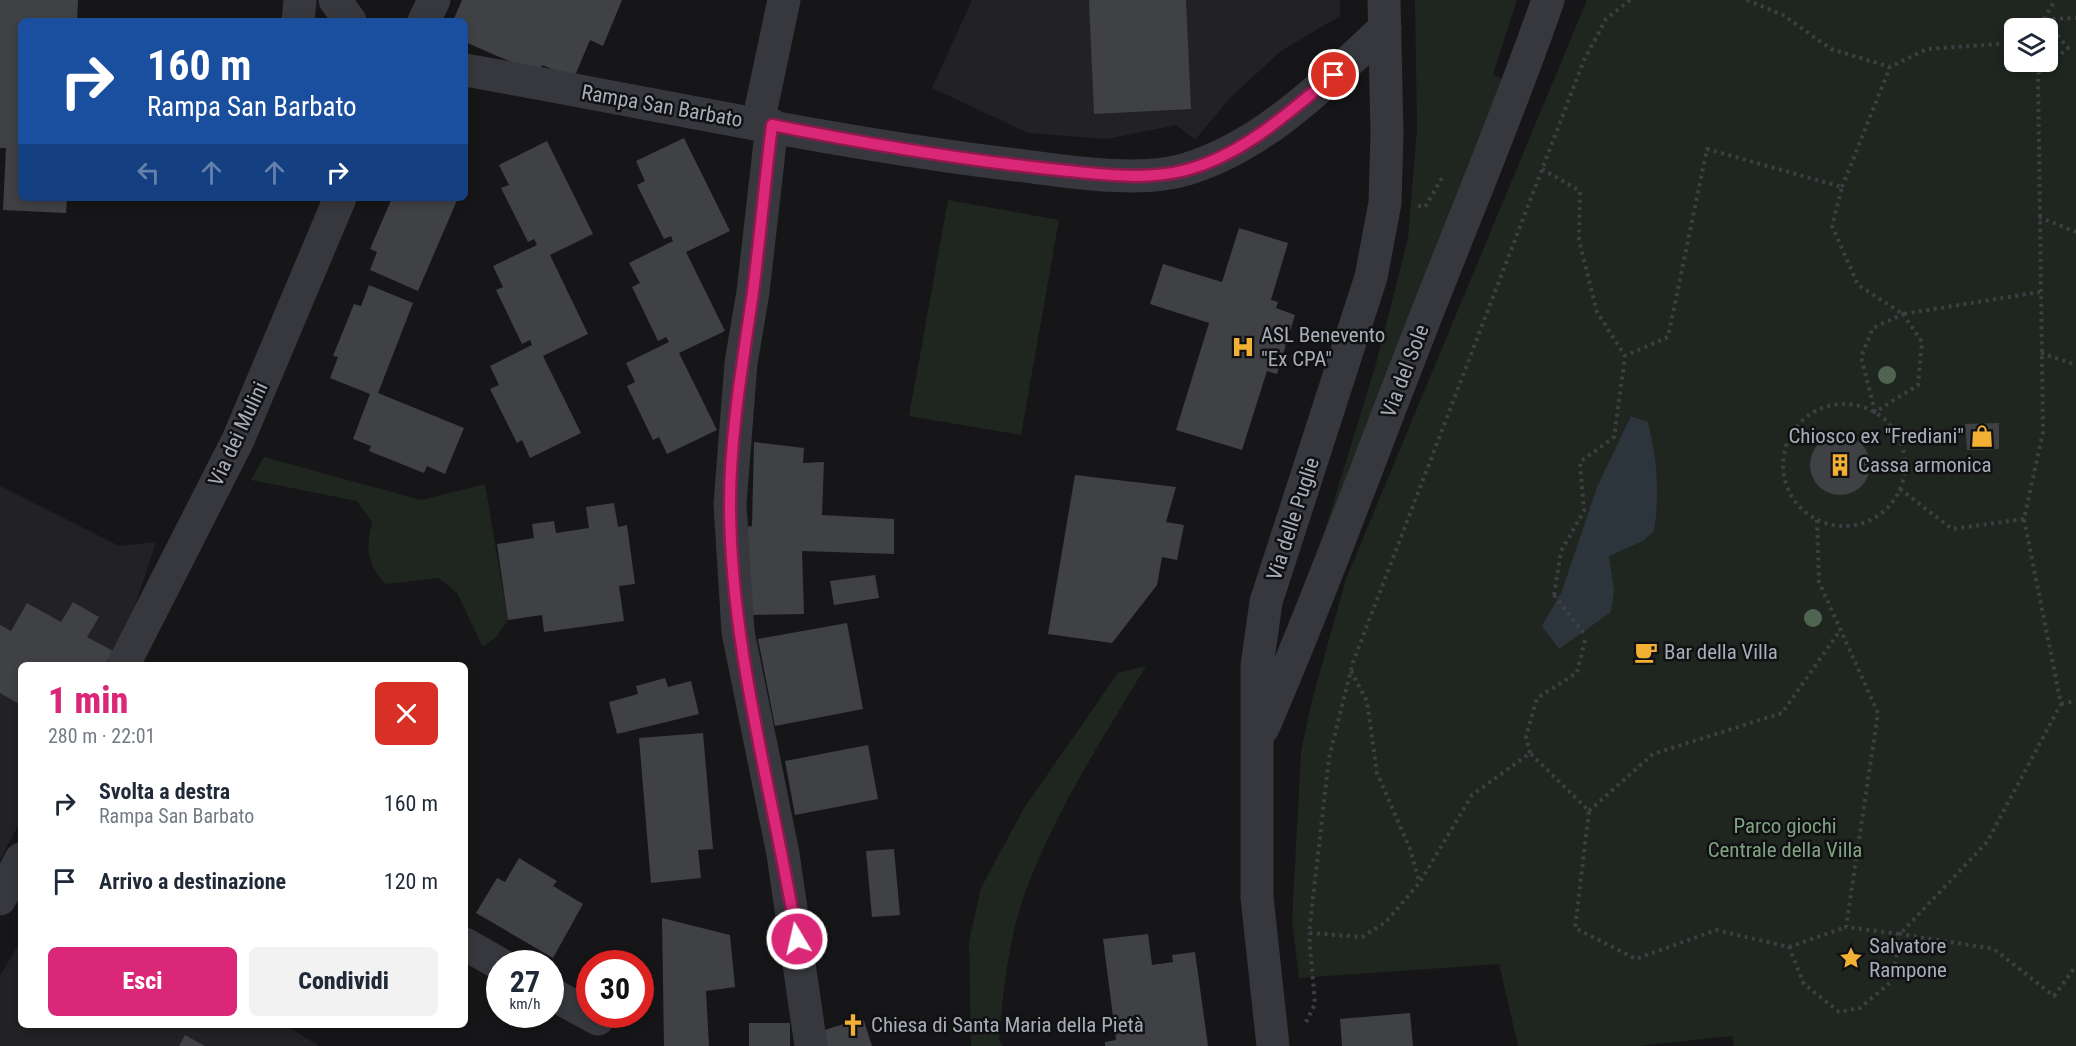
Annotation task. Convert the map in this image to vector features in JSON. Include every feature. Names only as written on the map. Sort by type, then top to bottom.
[{"type":"street","points":[[298,18],[300,0]]},
{"type":"street","points":[[335,0],[348,18]]},
{"type":"street","points":[[425,18],[434,0]]},
{"type":"street","points":[[784,0],[765,124],[753,292],[741,363],[730,504],[738,632],[783,854],[811,1046]]},
{"type":"street","name":"Via del Sole","points":[[1257,741],[1309,621],[1521,78],[1548,0]]},
{"type":"street","name":"Rampa San Barbato","points":[[468,71],[919,153],[1128,176],[1184,170],[1221,157],[1258,135],[1334,75],[1384,14]]},
{"type":"street","name":"Via delle Puglie","points":[[1273,1046],[1257,897],[1257,666],[1266,602],[1371,277],[1385,203],[1387,133],[1384,14]]},
{"type":"street","name":"Via dei Mulini","points":[[125,662],[238,440],[339,201]]},
{"type":"street","points":[[0,899],[18,865]]},
{"type":"street","points":[[468,946],[486,956]]},
{"type":"path","points":[[1302,1032],[1315,1004],[1309,933],[1329,758],[1350,670],[1584,60],[1606,20],[1630,0]]},
{"type":"path","points":[[1747,0],[1783,15],[1831,49],[1890,67]]},
{"type":"path","points":[[2045,18],[2055,0]]},
{"type":"path","points":[[2058,19],[2076,18]]},
{"type":"path","points":[[2058,36],[2068,48],[2058,56]]},
{"type":"path","points":[[1875,412],[1918,385],[1922,342],[1904,314],[1858,285],[1832,226],[1842,187],[1890,67],[1927,49],[2004,45]]},
{"type":"path","points":[[1789,946],[1804,984],[1839,1012],[1860,1008],[1892,981],[1900,934],[1987,842],[2061,704],[2024,519],[2043,432],[2038,73]]},
{"type":"path","points":[[1625,356],[1668,337],[1707,148],[1842,187]]},
{"type":"path","points":[[1542,169],[1580,191],[1579,240],[1597,312],[1625,356],[1614,437],[1580,462],[1584,511],[1562,551],[1554,595],[1586,636],[1577,673],[1537,698],[1526,737],[1530,753],[1541,767],[1590,811]]},
{"type":"path","points":[[2039,217],[2076,232]]},
{"type":"path","points":[[1875,412],[1861,357],[1873,328],[1904,314],[2040,292]]},
{"type":"path","points":[[2041,353],[2076,365]]},
{"type":"path","points":[[1837,405],[1856,405],[1875,412],[1888,423],[1899,438],[1904,455],[1905,472],[1900,489],[1890,506],[1875,518],[1856,525],[1836,526],[1817,520],[1802,509],[1790,493],[1784,474],[1784,455],[1791,436],[1802,421],[1818,410],[1837,405]]},
{"type":"path","points":[[1900,489],[1952,529],[2024,519]]},
{"type":"path","points":[[1817,520],[1819,582],[1878,713],[1846,927]]},
{"type":"path","points":[[1841,629],[1782,713],[1653,754],[1590,811],[1575,928],[1636,959],[1716,930],[1789,946],[1846,927],[1900,934],[1994,949],[2054,996],[2076,966]]},
{"type":"path","points":[[1350,670],[1367,700],[1377,773],[1410,849],[1420,882]]},
{"type":"path","points":[[2061,704],[2076,701]]},
{"type":"path","points":[[1309,933],[1362,937],[1386,922],[1420,882],[1472,795],[1530,753]]},
{"type":"shaded area","points":[[972,0],[1340,0],[1340,16],[1281,51],[1230,98],[1195,140],[1176,125],[1106,139],[1028,133],[932,88]]},
{"type":"shaded area","points":[[1631,416],[1648,422],[1651,436],[1657,490],[1654,531],[1643,541],[1609,556],[1614,591],[1611,612],[1559,649],[1542,626],[1562,591],[1597,487]]},
{"type":"shaded area","points":[[0,486],[119,546],[156,542],[124,639],[110,662],[18,662],[18,826],[0,860]]},
{"type":"shaded area","points":[[18,945],[18,1028],[290,1028],[319,1046],[0,1046],[0,976]]},
{"type":"green space","points":[[1415,0],[1517,0],[1493,74],[1508,83],[1361,461],[1324,533],[1376,364],[1408,238],[1417,129]]},
{"type":"green space","name":"Parco giochi Centrale della Villa","points":[[1587,0],[2076,0],[2076,1046],[1734,1046],[1732,1036],[1639,1046],[1518,1046],[1499,964],[1299,978],[1292,922],[1301,752],[1312,700],[1346,579]]},
{"type":"green space","points":[[948,200],[1059,220],[1021,435],[909,416]]},
{"type":"green space","points":[[264,457],[421,500],[485,484],[508,620],[496,637],[483,647],[457,593],[439,578],[385,584],[374,569],[369,555],[372,522],[357,501],[251,480]]},
{"type":"green space","points":[[1146,666],[1064,807],[1024,896],[1018,913],[1007,967],[999,1040],[1003,1046],[971,1046],[969,941],[981,888],[1024,808],[1118,673]]},
{"type":"building","points":[[0,0],[78,0],[77,18],[18,18],[18,201],[67,201],[66,213],[3,210],[6,148],[0,148]]},
{"type":"building","points":[[462,0],[622,0],[603,46],[590,40],[574,78],[542,65],[539,74],[468,43],[468,18],[454,18]]},
{"type":"building","points":[[1089,0],[1186,0],[1191,109],[1094,114]]},
{"type":"building","points":[[684,138],[730,231],[686,252],[725,331],[679,353],[717,430],[667,454],[659,437],[653,440],[627,386],[635,382],[626,363],[669,342],[666,337],[658,341],[632,287],[640,283],[629,263],[673,241],[671,236],[664,239],[637,185],[645,181],[636,161]]},
{"type":"building","points":[[547,141],[593,234],[550,255],[588,334],[543,356],[581,433],[530,458],[522,440],[517,443],[490,389],[499,385],[490,366],[532,345],[530,340],[522,344],[496,290],[503,287],[493,266],[537,245],[534,239],[528,242],[501,188],[509,185],[499,165]]},
{"type":"building","points":[[391,201],[457,201],[418,291],[370,270],[377,252],[370,249]]},
{"type":"building","name":"ASL Benevento \"Ex CPA\"","points":[[1239,228],[1288,243],[1271,300],[1278,302],[1276,308],[1295,315],[1277,374],[1267,371],[1242,450],[1176,430],[1209,323],[1150,304],[1163,264],[1222,282]]},
{"type":"building","points":[[369,285],[413,303],[378,393],[464,428],[445,474],[427,466],[424,473],[369,451],[371,446],[353,439],[370,394],[330,378],[338,357],[333,356],[354,304],[361,306]]},
{"type":"building","name":"Chiosco ex \"Frediani\"","points":[[1999,423],[1999,449],[1967,450],[1965,424]]},
{"type":"building","name":"Cassa armonica","points":[[1840,435],[1857,440],[1865,448],[1870,465],[1865,482],[1857,490],[1840,495],[1823,490],[1815,482],[1810,465],[1815,448],[1823,440]]},
{"type":"building","points":[[754,442],[804,448],[803,463],[824,462],[822,515],[894,519],[894,554],[802,551],[804,614],[744,615],[744,527],[752,526]]},
{"type":"building","points":[[1075,475],[1176,487],[1166,522],[1184,525],[1177,560],[1162,557],[1157,585],[1112,643],[1048,634]]},
{"type":"building","points":[[614,503],[618,527],[627,525],[635,584],[619,586],[624,621],[544,632],[542,615],[508,620],[497,544],[534,538],[532,524],[554,521],[556,533],[589,528],[586,507]]},
{"type":"building","points":[[875,575],[879,598],[834,605],[830,581]]},
{"type":"building","points":[[73,602],[99,617],[87,637],[113,651],[106,662],[18,662],[18,703],[0,693],[0,625],[11,631],[27,603],[61,622]]},
{"type":"building","points":[[847,623],[863,709],[775,726],[758,639]]},
{"type":"building","points":[[665,678],[668,687],[691,681],[699,714],[617,734],[609,702],[638,694],[636,686]]},
{"type":"building","points":[[703,733],[713,849],[698,850],[701,878],[651,883],[639,738]]},
{"type":"building","points":[[868,745],[878,799],[795,815],[785,761]]},
{"type":"building","points":[[894,849],[900,915],[872,917],[866,851]]},
{"type":"building","points":[[519,858],[557,881],[553,886],[583,904],[557,950],[539,950],[476,913],[497,878],[505,882]]},
{"type":"building","points":[[662,918],[730,935],[735,987],[706,991],[709,1046],[664,1046]]},
{"type":"building","points":[[1148,934],[1152,965],[1173,962],[1172,955],[1195,952],[1208,1046],[1105,1046],[1105,1042],[1116,1040],[1103,939]]},
{"type":"building","points":[[1410,1013],[1413,1046],[1342,1046],[1340,1019]]},
{"type":"building","name":"Chiesa di Santa Maria della Pietà","points":[[863,1018],[872,1046],[823,1046],[818,1032]]},
{"type":"building","points":[[749,1023],[790,1023],[790,1046],[749,1046]]},
{"type":"building","points":[[185,1035],[205,1046],[179,1046]]},
{"type":"place","name":"ASL Benevento \"Ex CPA\"","points":[[1243,347]]},
{"type":"place","name":"Chiosco ex \"Frediani\"","points":[[1982,436]]},
{"type":"place","name":"Cassa armonica","points":[[1840,465]]},
{"type":"place","name":"Bar della Villa","points":[[1646,652]]},
{"type":"place","name":"Salvatore Rampone","points":[[1851,958]]},
{"type":"place","name":"Chiesa di Santa Maria della Pietà","points":[[853,1025]]},
{"type":"route","points":[[797,939],[783,854],[738,632],[730,504],[741,363],[753,292],[772,125],[919,153],[1128,176],[1184,170],[1221,157],[1258,135],[1334,75]]}]
